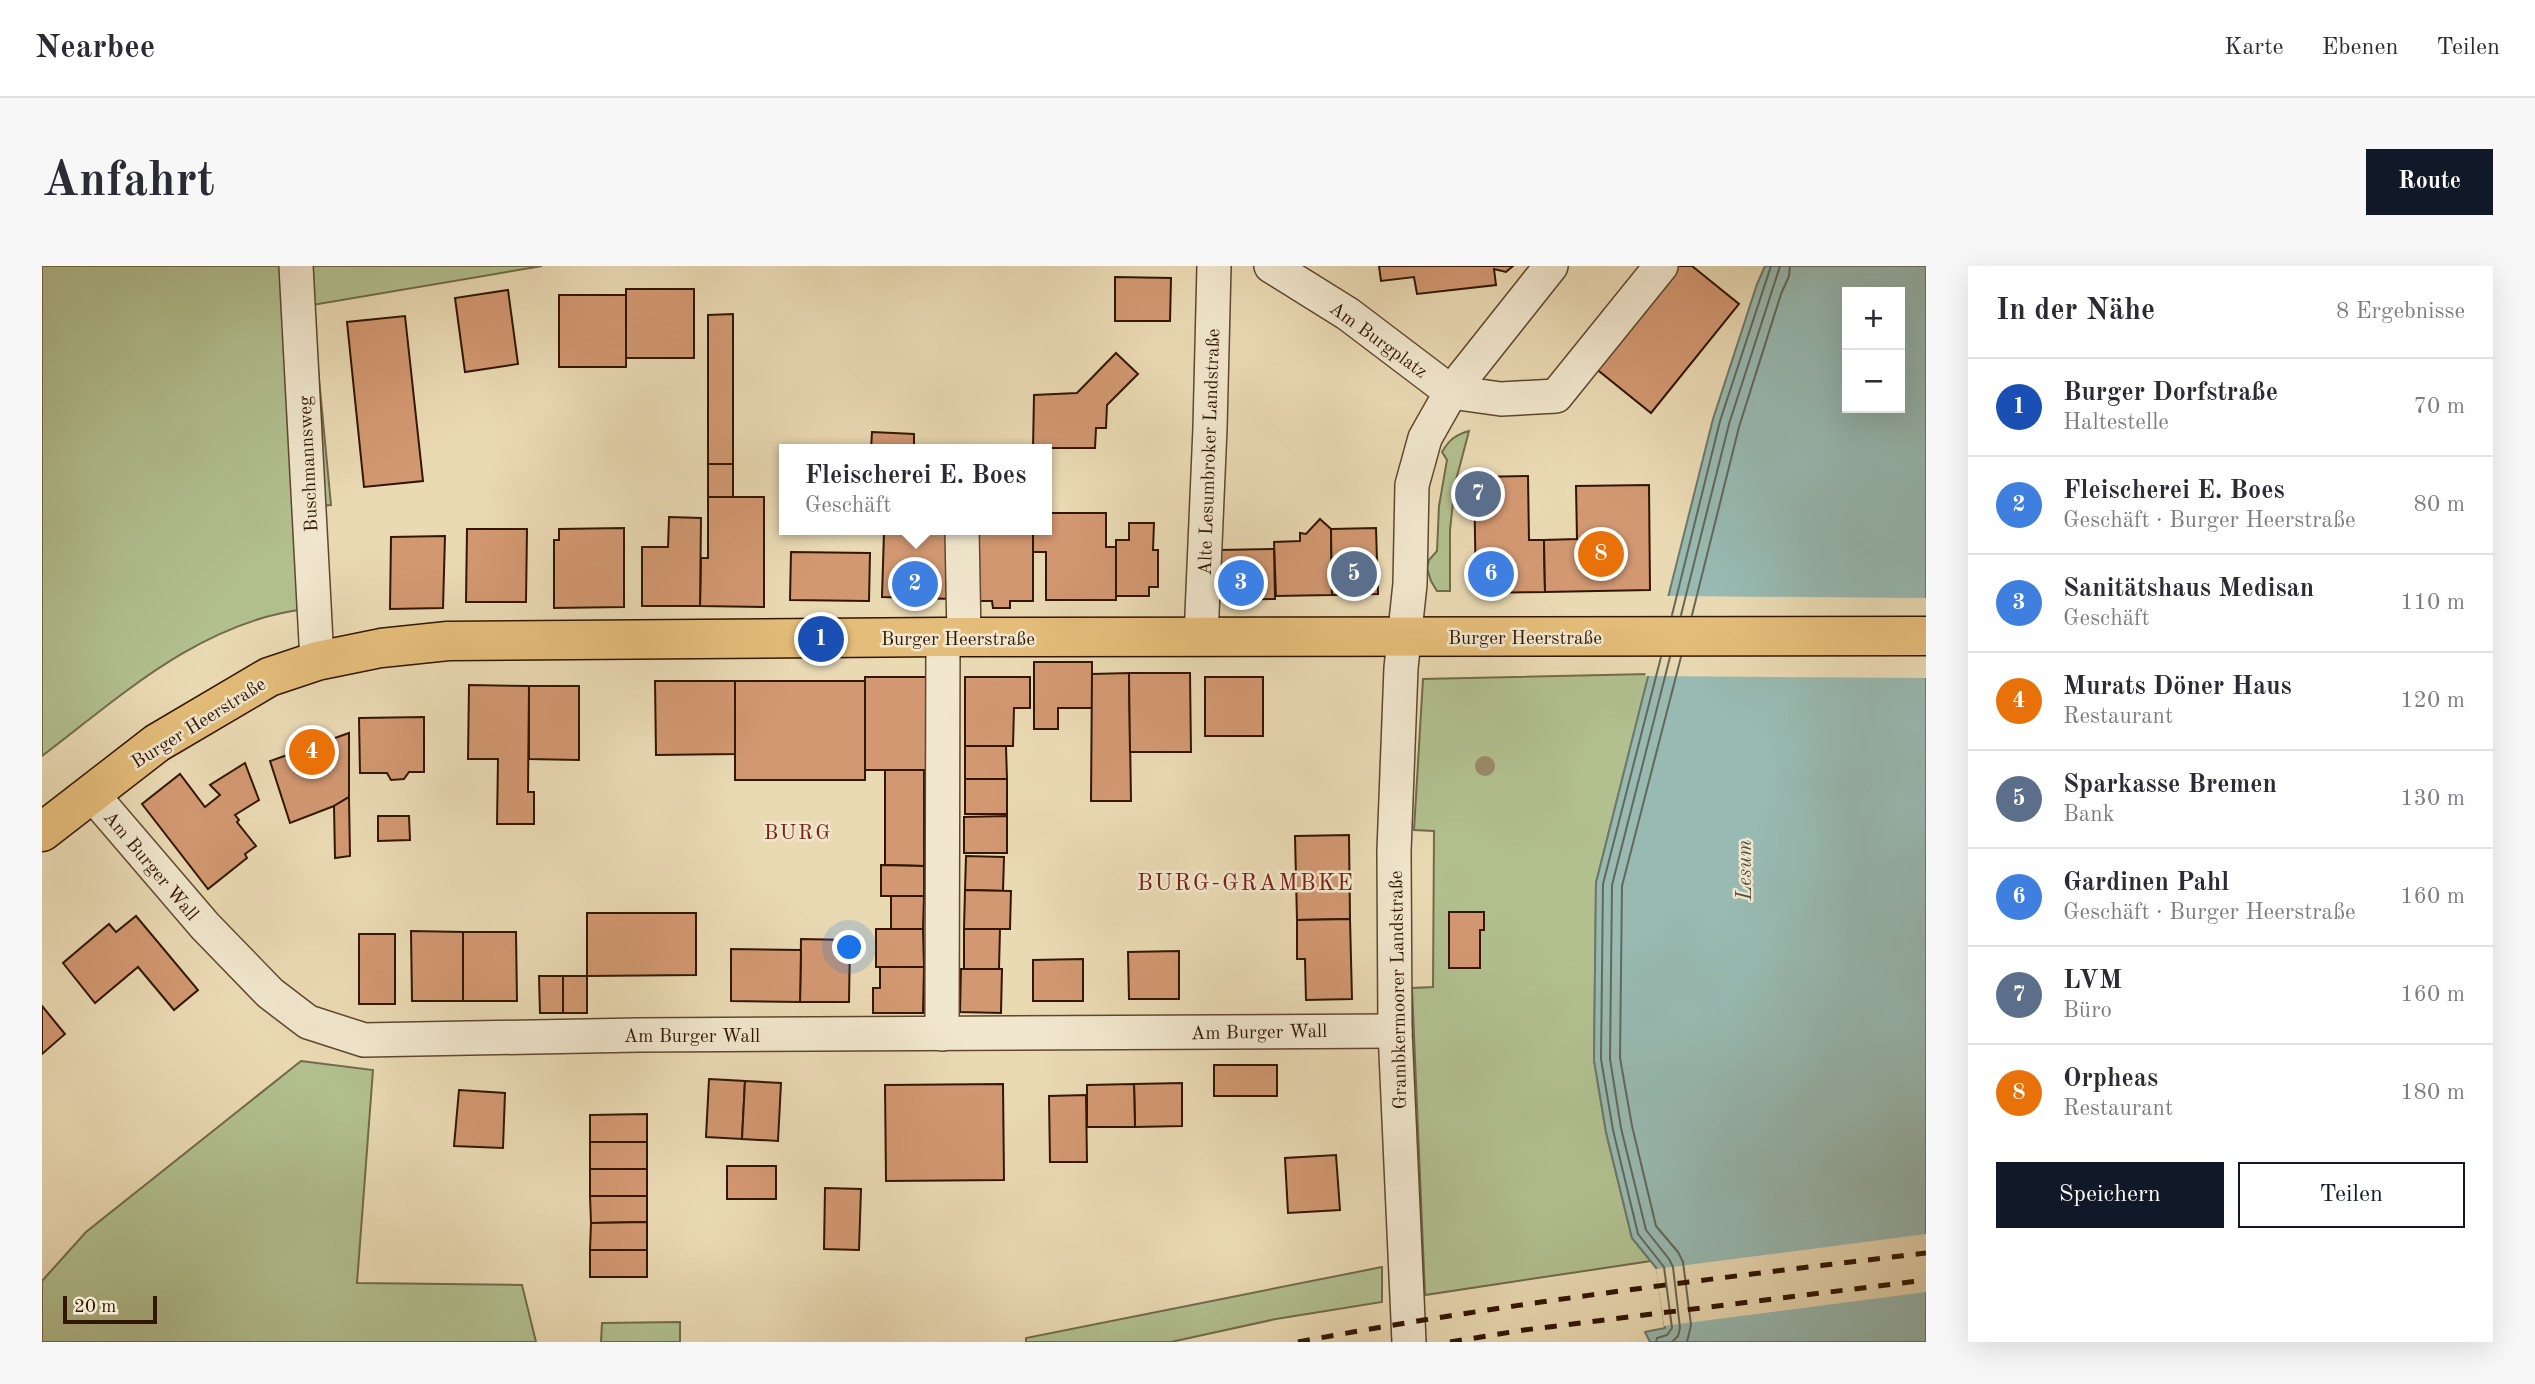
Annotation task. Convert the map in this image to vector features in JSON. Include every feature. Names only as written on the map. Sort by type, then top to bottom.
[{"type":"main road","name":"Burger Heerstraße","points":[[42,832],[157,743],[269,677],[317,661],[381,648],[448,641],[953,637],[1926,636]]},
{"type":"street","name":"Buschmannsweg","points":[[296,266],[317,661]]},
{"type":"street","name":"Alte Lesumbroker Landstraße","points":[[1201,637],[1214,266]]},
{"type":"street","name":"Am Burgplatz","points":[[1271,266],[1348,314],[1451,392]]},
{"type":"street","name":"Grambkermoorer Landstraße","points":[[1409,1342],[1395,1031],[1395,842],[1401,668],[1410,584],[1412,485],[1425,438],[1451,392],[1551,266]]},
{"type":"street","points":[[1451,392],[1501,399],[1556,396],[1661,266]]},
{"type":"street","points":[[942,1034],[953,637],[962,535]]},
{"type":"street","name":"Am Burger Wall","points":[[91,793],[205,926],[270,993],[308,1023],[365,1040],[1395,1031]]},
{"type":"green space","points":[[42,266],[542,266],[312,305],[331,505],[301,507],[305,609],[267,617],[231,629],[197,645],[133,686],[42,756]]},
{"type":"green space","points":[[1469,431],[1455,484],[1450,530],[1450,591],[1437,591],[1427,568],[1429,560],[1437,551],[1439,506],[1447,460],[1442,452],[1453,438]]},
{"type":"green space","points":[[1649,674],[1596,883],[1594,1060],[1606,1132],[1632,1238],[1651,1261],[1425,1295],[1412,988],[1433,987],[1434,831],[1414,830],[1423,679]]},
{"type":"green space","points":[[301,1061],[373,1070],[357,1283],[522,1285],[536,1342],[42,1342],[42,1281],[86,1232]]},
{"type":"green space","points":[[1382,1267],[1382,1302],[1276,1319],[1171,1342],[1026,1342],[1026,1338]]},
{"type":"green space","points":[[680,1322],[680,1342],[601,1342],[602,1323]]},
{"type":"water","name":"Lesum","points":[[1765,266],[1926,266],[1926,1342],[1650,1342],[1645,1332],[1665,1328],[1657,1269],[1632,1238],[1606,1132],[1594,1060],[1596,883],[1713,419]]},
{"type":"pier","points":[[1666,596],[1926,598],[1926,678],[1645,676]]},
{"type":"pier","points":[[1926,1234],[1926,1292],[1664,1326],[1656,1269]]},
{"type":"building","points":[[1379,266],[1513,266],[1506,272],[1494,269],[1496,285],[1417,294],[1414,277],[1381,281]]},
{"type":"building","points":[[1667,266],[1692,266],[1739,304],[1651,413],[1589,363]]},
{"type":"building","points":[[1115,277],[1171,278],[1170,321],[1115,321]]},
{"type":"building","points":[[626,289],[694,289],[694,358],[626,358]]},
{"type":"building","points":[[508,290],[518,364],[465,372],[455,298]]},
{"type":"building","points":[[559,295],[626,295],[626,367],[559,367]]},
{"type":"building","points":[[733,314],[733,464],[708,464],[708,315]]},
{"type":"building","points":[[405,316],[423,481],[364,487],[347,322]]},
{"type":"building","points":[[1116,353],[1138,374],[1107,405],[1106,428],[1096,428],[1095,448],[1052,448],[1052,444],[1033,444],[1034,395],[1077,393]]},
{"type":"building","points":[[872,432],[914,434],[914,444],[871,444]]},
{"type":"building","points":[[708,464],[733,464],[733,497],[708,497]]},
{"type":"building","points":[[1528,476],[1529,540],[1544,540],[1545,592],[1476,593],[1474,477]]},
{"type":"building","points":[[1649,485],[1650,590],[1545,592],[1544,540],[1577,539],[1576,486]]},
{"type":"building","points":[[708,497],[764,497],[764,607],[700,606],[701,558],[708,558]]},
{"type":"building","points":[[1052,513],[1106,513],[1106,547],[1116,547],[1116,600],[1046,600],[1046,552],[1033,552],[1033,535],[1052,535]]},
{"type":"building","points":[[669,517],[701,518],[700,606],[642,606],[642,547],[668,547]]},
{"type":"building","points":[[1320,519],[1331,529],[1332,595],[1276,596],[1274,542],[1300,541],[1300,533],[1306,534]]},
{"type":"building","points":[[1129,523],[1154,523],[1153,550],[1158,550],[1158,587],[1149,587],[1149,596],[1116,596],[1116,540],[1129,540]]},
{"type":"building","points":[[624,528],[624,607],[554,608],[554,540],[559,540],[559,529]]},
{"type":"building","points":[[1376,528],[1378,594],[1332,595],[1331,529]]},
{"type":"building","points":[[467,529],[527,529],[526,602],[466,602]]},
{"type":"building","points":[[884,535],[947,535],[953,599],[882,597]]},
{"type":"building","points":[[971,535],[1033,535],[1033,601],[1010,601],[1010,608],[993,608],[992,601],[971,601]]},
{"type":"building","points":[[445,536],[443,608],[390,609],[391,537]]},
{"type":"building","points":[[1274,549],[1275,599],[1220,600],[1219,550]]},
{"type":"building","points":[[791,552],[870,553],[869,601],[790,600]]},
{"type":"building","points":[[1034,662],[1092,662],[1092,708],[1058,708],[1058,729],[1034,729]]},
{"type":"building","points":[[1129,673],[1131,801],[1091,801],[1092,674]]},
{"type":"building","points":[[1129,673],[1190,673],[1191,752],[1130,752]]},
{"type":"building","points":[[865,677],[933,677],[933,770],[865,770]]},
{"type":"building","points":[[965,677],[1030,677],[1030,708],[1014,708],[1013,746],[965,746]]},
{"type":"building","points":[[1205,677],[1263,677],[1263,736],[1205,736]]},
{"type":"building","points":[[655,681],[735,681],[735,754],[656,755]]},
{"type":"building","points":[[735,681],[865,681],[865,780],[735,780]]},
{"type":"building","points":[[469,685],[529,686],[528,792],[534,792],[534,824],[497,824],[498,759],[468,759]]},
{"type":"building","points":[[529,686],[579,686],[579,760],[529,759]]},
{"type":"building","points":[[424,717],[424,772],[409,772],[404,779],[391,780],[387,773],[360,773],[359,718]]},
{"type":"building","points":[[349,733],[349,797],[334,806],[290,823],[270,761]]},
{"type":"building","points":[[965,746],[1006,746],[1007,779],[965,779]]},
{"type":"building","points":[[245,763],[259,800],[235,815],[239,820],[237,822],[256,846],[245,854],[247,858],[208,889],[142,804],[180,774],[205,807],[220,795],[210,785]]},
{"type":"building","points":[[885,770],[924,770],[924,866],[885,865]]},
{"type":"building","points":[[965,779],[1007,779],[1007,814],[965,814]]},
{"type":"building","points":[[349,797],[350,856],[335,858],[334,806]]},
{"type":"building","points":[[378,816],[409,816],[410,840],[378,841]]},
{"type":"building","points":[[1007,816],[1007,853],[964,853],[964,817]]},
{"type":"building","points":[[1349,835],[1350,919],[1297,920],[1295,836]]},
{"type":"building","points":[[966,856],[1004,857],[1003,891],[965,890]]},
{"type":"building","points":[[881,865],[924,866],[924,896],[881,896]]},
{"type":"building","points":[[965,890],[1011,891],[1010,929],[964,929]]},
{"type":"building","points":[[891,896],[924,896],[923,929],[891,929]]},
{"type":"building","points":[[1449,912],[1484,912],[1484,930],[1480,930],[1480,968],[1449,968]]},
{"type":"building","points":[[587,913],[696,913],[696,975],[587,976]]},
{"type":"building","points":[[136,916],[198,990],[174,1010],[138,967],[95,1003],[63,963],[109,924],[116,932]]},
{"type":"building","points":[[1350,919],[1352,999],[1306,1000],[1305,959],[1297,959],[1297,920]]},
{"type":"building","points":[[876,929],[923,929],[924,967],[876,967]]},
{"type":"building","points":[[964,929],[1000,929],[999,969],[964,969]]},
{"type":"building","points":[[411,931],[463,932],[463,1001],[412,1001]]},
{"type":"building","points":[[463,932],[516,932],[517,1001],[463,1001]]},
{"type":"building","points":[[359,934],[395,934],[395,1004],[359,1004]]},
{"type":"building","points":[[801,939],[850,940],[849,1002],[800,1002]]},
{"type":"building","points":[[731,949],[801,950],[800,1002],[731,1001]]},
{"type":"building","points":[[1179,951],[1179,999],[1129,999],[1128,952]]},
{"type":"building","points":[[1083,959],[1083,1001],[1033,1001],[1033,960]]},
{"type":"building","points":[[880,967],[924,967],[923,1013],[873,1013],[873,988],[880,988]]},
{"type":"building","points":[[961,969],[1002,969],[1001,1013],[960,1012]]},
{"type":"building","points":[[539,976],[563,976],[563,1013],[540,1013]]},
{"type":"building","points":[[563,976],[587,976],[587,1013],[563,1013]]},
{"type":"building","points":[[42,1006],[65,1034],[42,1054]]},
{"type":"building","points":[[1214,1065],[1277,1065],[1277,1096],[1214,1096]]},
{"type":"building","points":[[709,1079],[745,1081],[742,1139],[706,1137]]},
{"type":"building","points":[[745,1081],[781,1083],[778,1141],[742,1139]]},
{"type":"building","points":[[1182,1083],[1182,1126],[1135,1127],[1134,1084]]},
{"type":"building","points":[[1003,1084],[1004,1180],[886,1181],[885,1085]]},
{"type":"building","points":[[1134,1084],[1135,1127],[1087,1127],[1087,1085]]},
{"type":"building","points":[[459,1090],[505,1093],[503,1148],[454,1146]]},
{"type":"building","points":[[1086,1095],[1087,1162],[1050,1162],[1049,1096]]},
{"type":"building","points":[[647,1114],[647,1142],[590,1142],[590,1115]]},
{"type":"building","points":[[590,1142],[647,1142],[647,1169],[590,1169]]},
{"type":"building","points":[[1336,1155],[1340,1210],[1288,1213],[1285,1158]]},
{"type":"building","points":[[727,1166],[776,1166],[776,1199],[727,1199]]},
{"type":"building","points":[[590,1169],[647,1169],[647,1196],[590,1196]]},
{"type":"building","points":[[825,1188],[861,1189],[859,1250],[824,1249]]},
{"type":"building","points":[[590,1196],[647,1196],[647,1222],[591,1223]]},
{"type":"building","points":[[647,1222],[647,1250],[590,1250],[591,1223]]},
{"type":"building","points":[[590,1250],[647,1250],[647,1277],[590,1277]]},
{"type":"railway","points":[[1298,1342],[1533,1303],[1926,1253]]},
{"type":"railway","points":[[1450,1342],[1524,1330],[1926,1280]]},
{"type":"place","name":"LVM","points":[[1478,494]]},
{"type":"place","name":"Orpheas","points":[[1601,554]]},
{"type":"place","name":"Sparkasse Bremen","points":[[1354,574]]},
{"type":"place","name":"Gardinen Pahl","points":[[1491,574]]},
{"type":"place","name":"Sanitätshaus Medisan","points":[[1241,583]]},
{"type":"place","name":"Fleischerei E. Boes","points":[[915,584]]},
{"type":"place","name":"Burger Dorfstraße","points":[[821,639]]},
{"type":"place","name":"Murats Döner Haus","points":[[312,752]]},
{"type":"district","name":"BURG","points":[[798,832]]},
{"type":"district","name":"BURG-GRAMBKE","points":[[1246,882]]}]
